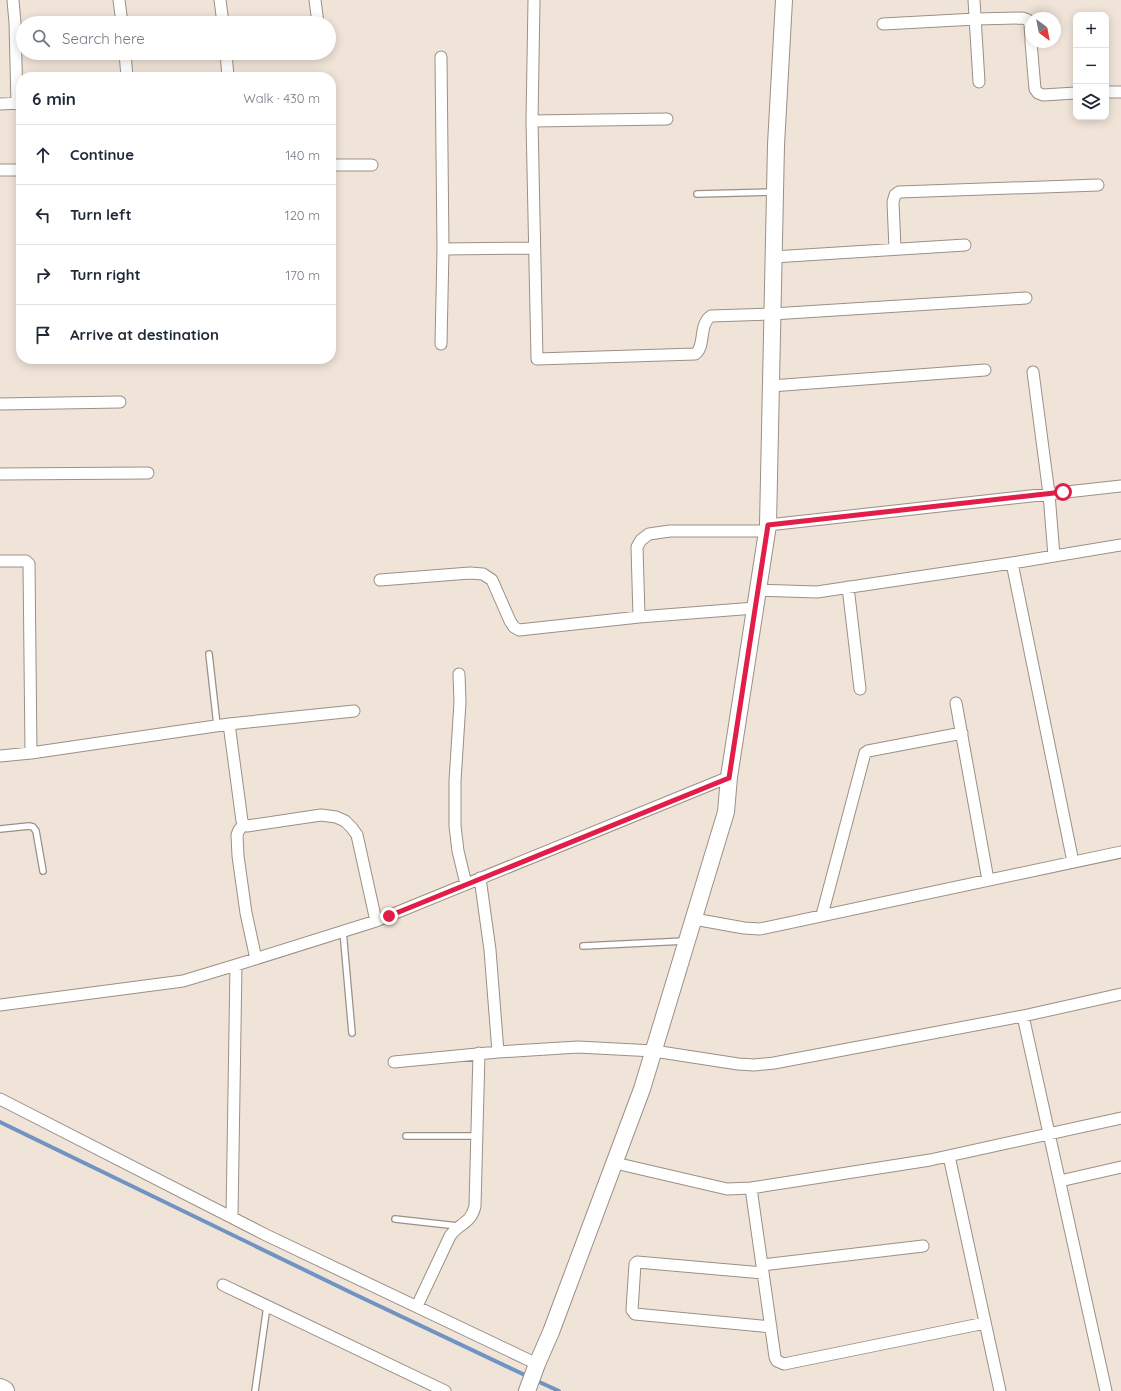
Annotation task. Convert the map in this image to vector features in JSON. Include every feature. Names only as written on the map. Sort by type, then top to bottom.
[{"type":"highway","points":[[0,1389],[4,1391]]},
{"type":"street","points":[[13,0],[16,43]]},
{"type":"street","points":[[119,0],[121,16]]},
{"type":"street","points":[[220,0],[221,16]]},
{"type":"street","points":[[315,0],[317,16]]},
{"type":"street","points":[[534,0],[532,121],[537,359],[695,354],[699,350],[704,323],[711,316],[772,314],[1026,298]]},
{"type":"street","points":[[527,1391],[551,1332],[642,1089],[726,812],[729,778],[768,528],[774,192],[784,0]]},
{"type":"street","points":[[974,0],[978,82]]},
{"type":"street","points":[[883,24],[976,19],[1025,19]]},
{"type":"street","points":[[1032,48],[1035,89],[1038,93],[1043,95],[1073,93]]},
{"type":"street","points":[[441,57],[443,249],[441,344]]},
{"type":"street","points":[[17,60],[17,72]]},
{"type":"street","points":[[126,60],[127,72]]},
{"type":"street","points":[[227,60],[228,72]]},
{"type":"street","points":[[1109,92],[1121,92]]},
{"type":"street","points":[[0,104],[16,104]]},
{"type":"street","points":[[532,121],[668,119]]},
{"type":"street","points":[[336,165],[372,165]]},
{"type":"street","points":[[0,170],[16,170]]},
{"type":"street","points":[[895,249],[893,202],[895,195],[899,192],[1098,184]]},
{"type":"street","points":[[773,257],[965,245]]},
{"type":"street","points":[[443,249],[534,248]]},
{"type":"street","points":[[771,386],[985,370]]},
{"type":"street","points":[[1033,372],[1049,494],[1054,556]]},
{"type":"street","points":[[0,404],[120,402]]},
{"type":"street","points":[[0,474],[148,473]]},
{"type":"street","points":[[639,617],[637,547],[641,540],[649,534],[670,531],[768,528],[1121,486]]},
{"type":"street","points":[[758,590],[817,592],[1121,545]]},
{"type":"street","points":[[0,561],[26,561],[30,564],[31,753]]},
{"type":"street","points":[[1012,563],[1073,862]]},
{"type":"street","points":[[380,580],[470,573],[488,576],[492,580],[510,621],[514,627],[519,630],[639,617],[755,608]]},
{"type":"street","points":[[848,587],[860,689]]},
{"type":"street","points":[[459,674],[460,702],[455,781],[455,826],[458,851],[466,884]]},
{"type":"street","points":[[956,703],[988,880]]},
{"type":"street","points":[[0,756],[31,753],[217,725],[354,711]]},
{"type":"street","points":[[229,724],[242,821],[244,824],[247,826],[321,815],[336,817],[344,821],[357,835],[376,921]]},
{"type":"street","points":[[822,916],[865,753],[868,751],[962,733]]},
{"type":"street","points":[[0,1005],[183,981],[256,959],[376,921],[729,778]]},
{"type":"street","points":[[244,824],[237,835],[238,856],[246,912],[256,959]]},
{"type":"street","points":[[694,919],[744,928],[760,929],[1121,852]]},
{"type":"street","points":[[480,878],[490,950],[498,1052]]},
{"type":"street","points":[[232,1217],[236,965]]},
{"type":"street","points":[[394,1062],[498,1052],[578,1047],[654,1051],[738,1064],[754,1065],[774,1063],[1023,1016],[1121,994]]},
{"type":"street","points":[[1023,1016],[1106,1391]]},
{"type":"street","points":[[417,1306],[450,1236],[453,1231],[471,1218],[475,1206],[479,1054]]},
{"type":"street","points":[[0,1099],[232,1217],[417,1306],[536,1367]]},
{"type":"street","points":[[615,1163],[727,1189],[751,1188],[949,1156],[1121,1118]]},
{"type":"street","points":[[949,1156],[1000,1391]]},
{"type":"street","points":[[1060,1181],[1121,1167]]},
{"type":"street","points":[[751,1188],[774,1357],[776,1361],[784,1364],[985,1323]]},
{"type":"street","points":[[771,1327],[635,1314],[632,1310],[635,1264],[638,1262],[762,1269],[923,1246]]},
{"type":"street","points":[[223,1285],[444,1391]]},
{"type":"lane","points":[[697,194],[774,192]]},
{"type":"lane","points":[[209,654],[217,725]]},
{"type":"lane","points":[[0,829],[29,826],[33,827],[36,831],[42,871]]},
{"type":"lane","points":[[343,931],[352,1033]]},
{"type":"lane","points":[[582,946],[687,941]]},
{"type":"lane","points":[[406,1136],[477,1136]]},
{"type":"lane","points":[[395,1219],[460,1227]]},
{"type":"lane","points":[[255,1391],[267,1306]]},
{"type":"waterway","points":[[0,1122],[354,1294],[529,1377]]},
{"type":"waterway","points":[[535,1380],[559,1391]]},
{"type":"route","points":[[389,916],[729,778],[768,525],[1063,492]]}]
